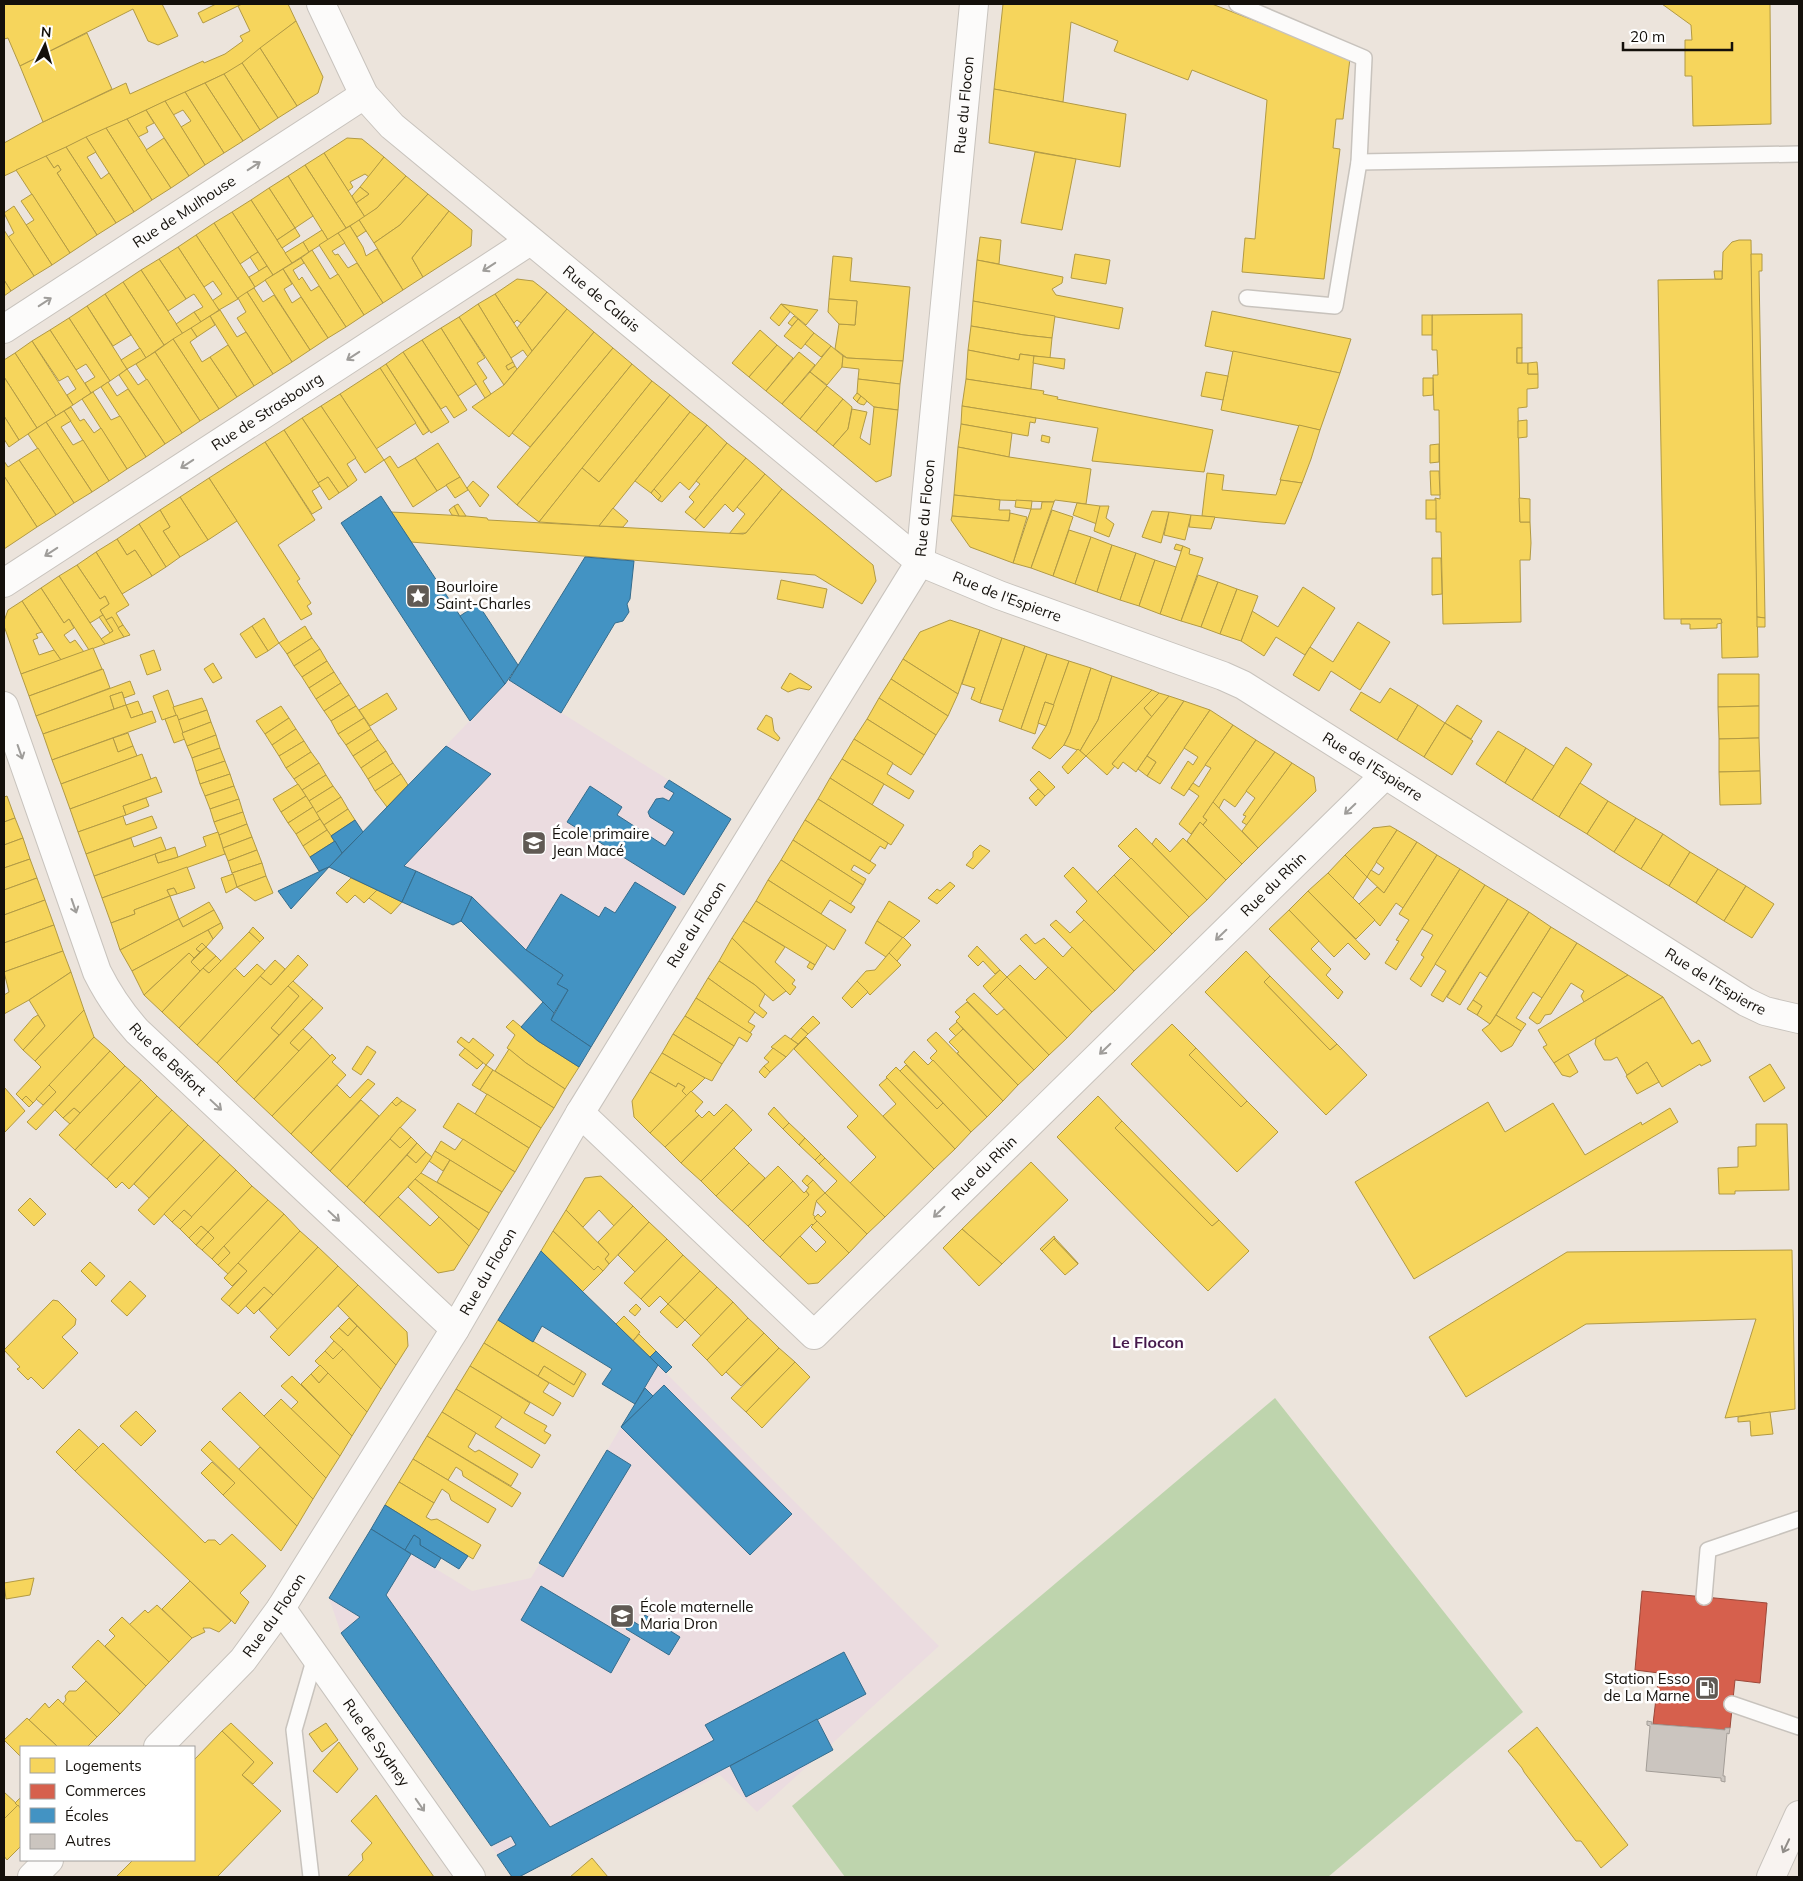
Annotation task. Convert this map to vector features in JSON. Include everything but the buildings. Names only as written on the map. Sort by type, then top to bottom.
[{"type":"main road","points":[[1771,1877],[1799,1815]]},
{"type":"street","name":"Rue de Calais","points":[[321,4],[364,95],[392,126],[920,562]]},
{"type":"street","name":"Rue du Flocon","points":[[159,1746],[243,1660],[281,1608],[455,1329],[580,1113],[920,562],[974,4]]},
{"type":"street","name":"Rue de Mulhouse","points":[[4,329],[364,95]]},
{"type":"street","name":"Rue de Strasbourg","points":[[4,583],[530,241]]},
{"type":"street","name":"Rue de l'Espierre","points":[[920,562],[999,595],[1223,676],[1258,694],[1746,1002],[1765,1011],[1799,1019]]},
{"type":"street","name":"Rue de Belfort","points":[[4,706],[97,972],[121,1014],[455,1329]]},
{"type":"street","name":"Rue du Rhin","points":[[580,1113],[814,1336],[1385,775]]},
{"type":"street","name":"Rue de Sydney","points":[[281,1608],[471,1877]]},
{"type":"street","points":[[32,1877],[48,1861]]},
{"type":"lane","points":[[1237,4],[1364,58],[1360,162],[1335,306],[1247,298]]},
{"type":"lane","points":[[1360,162],[1799,154]]},
{"type":"lane","points":[[1704,1597],[1708,1550],[1799,1519]]},
{"type":"lane","points":[[311,1877],[294,1730],[314,1657]]},
{"type":"lane","points":[[1732,1704],[1799,1727]]},
{"type":"shaded area","name":"École primaire Jean Macé","points":[[509,680],[731,819],[591,1047],[551,1020],[554,1013],[461,921],[453,925],[329,867]]},
{"type":"shaded area","name":"École maternelle Maria Dron","points":[[658,1365],[939,1646],[757,1812],[720,1775],[519,1877],[513,1877],[341,1633],[329,1598],[371,1529],[472,1591],[531,1578]]},
{"type":"green space","points":[[1275,1398],[1523,1712],[1328,1877],[845,1877],[792,1806]]},
{"type":"place","name":"Bourloire Saint-Charles","points":[[418,596]]},
{"type":"place","name":"École primaire Jean Macé","points":[[534,843]]},
{"type":"place","name":"École maternelle Maria Dron","points":[[622,1616]]},
{"type":"place","name":"Station Esso de La Marne","points":[[1707,1688]]},
{"type":"district","name":"Le Flocon","points":[[1148,1342]]}]
